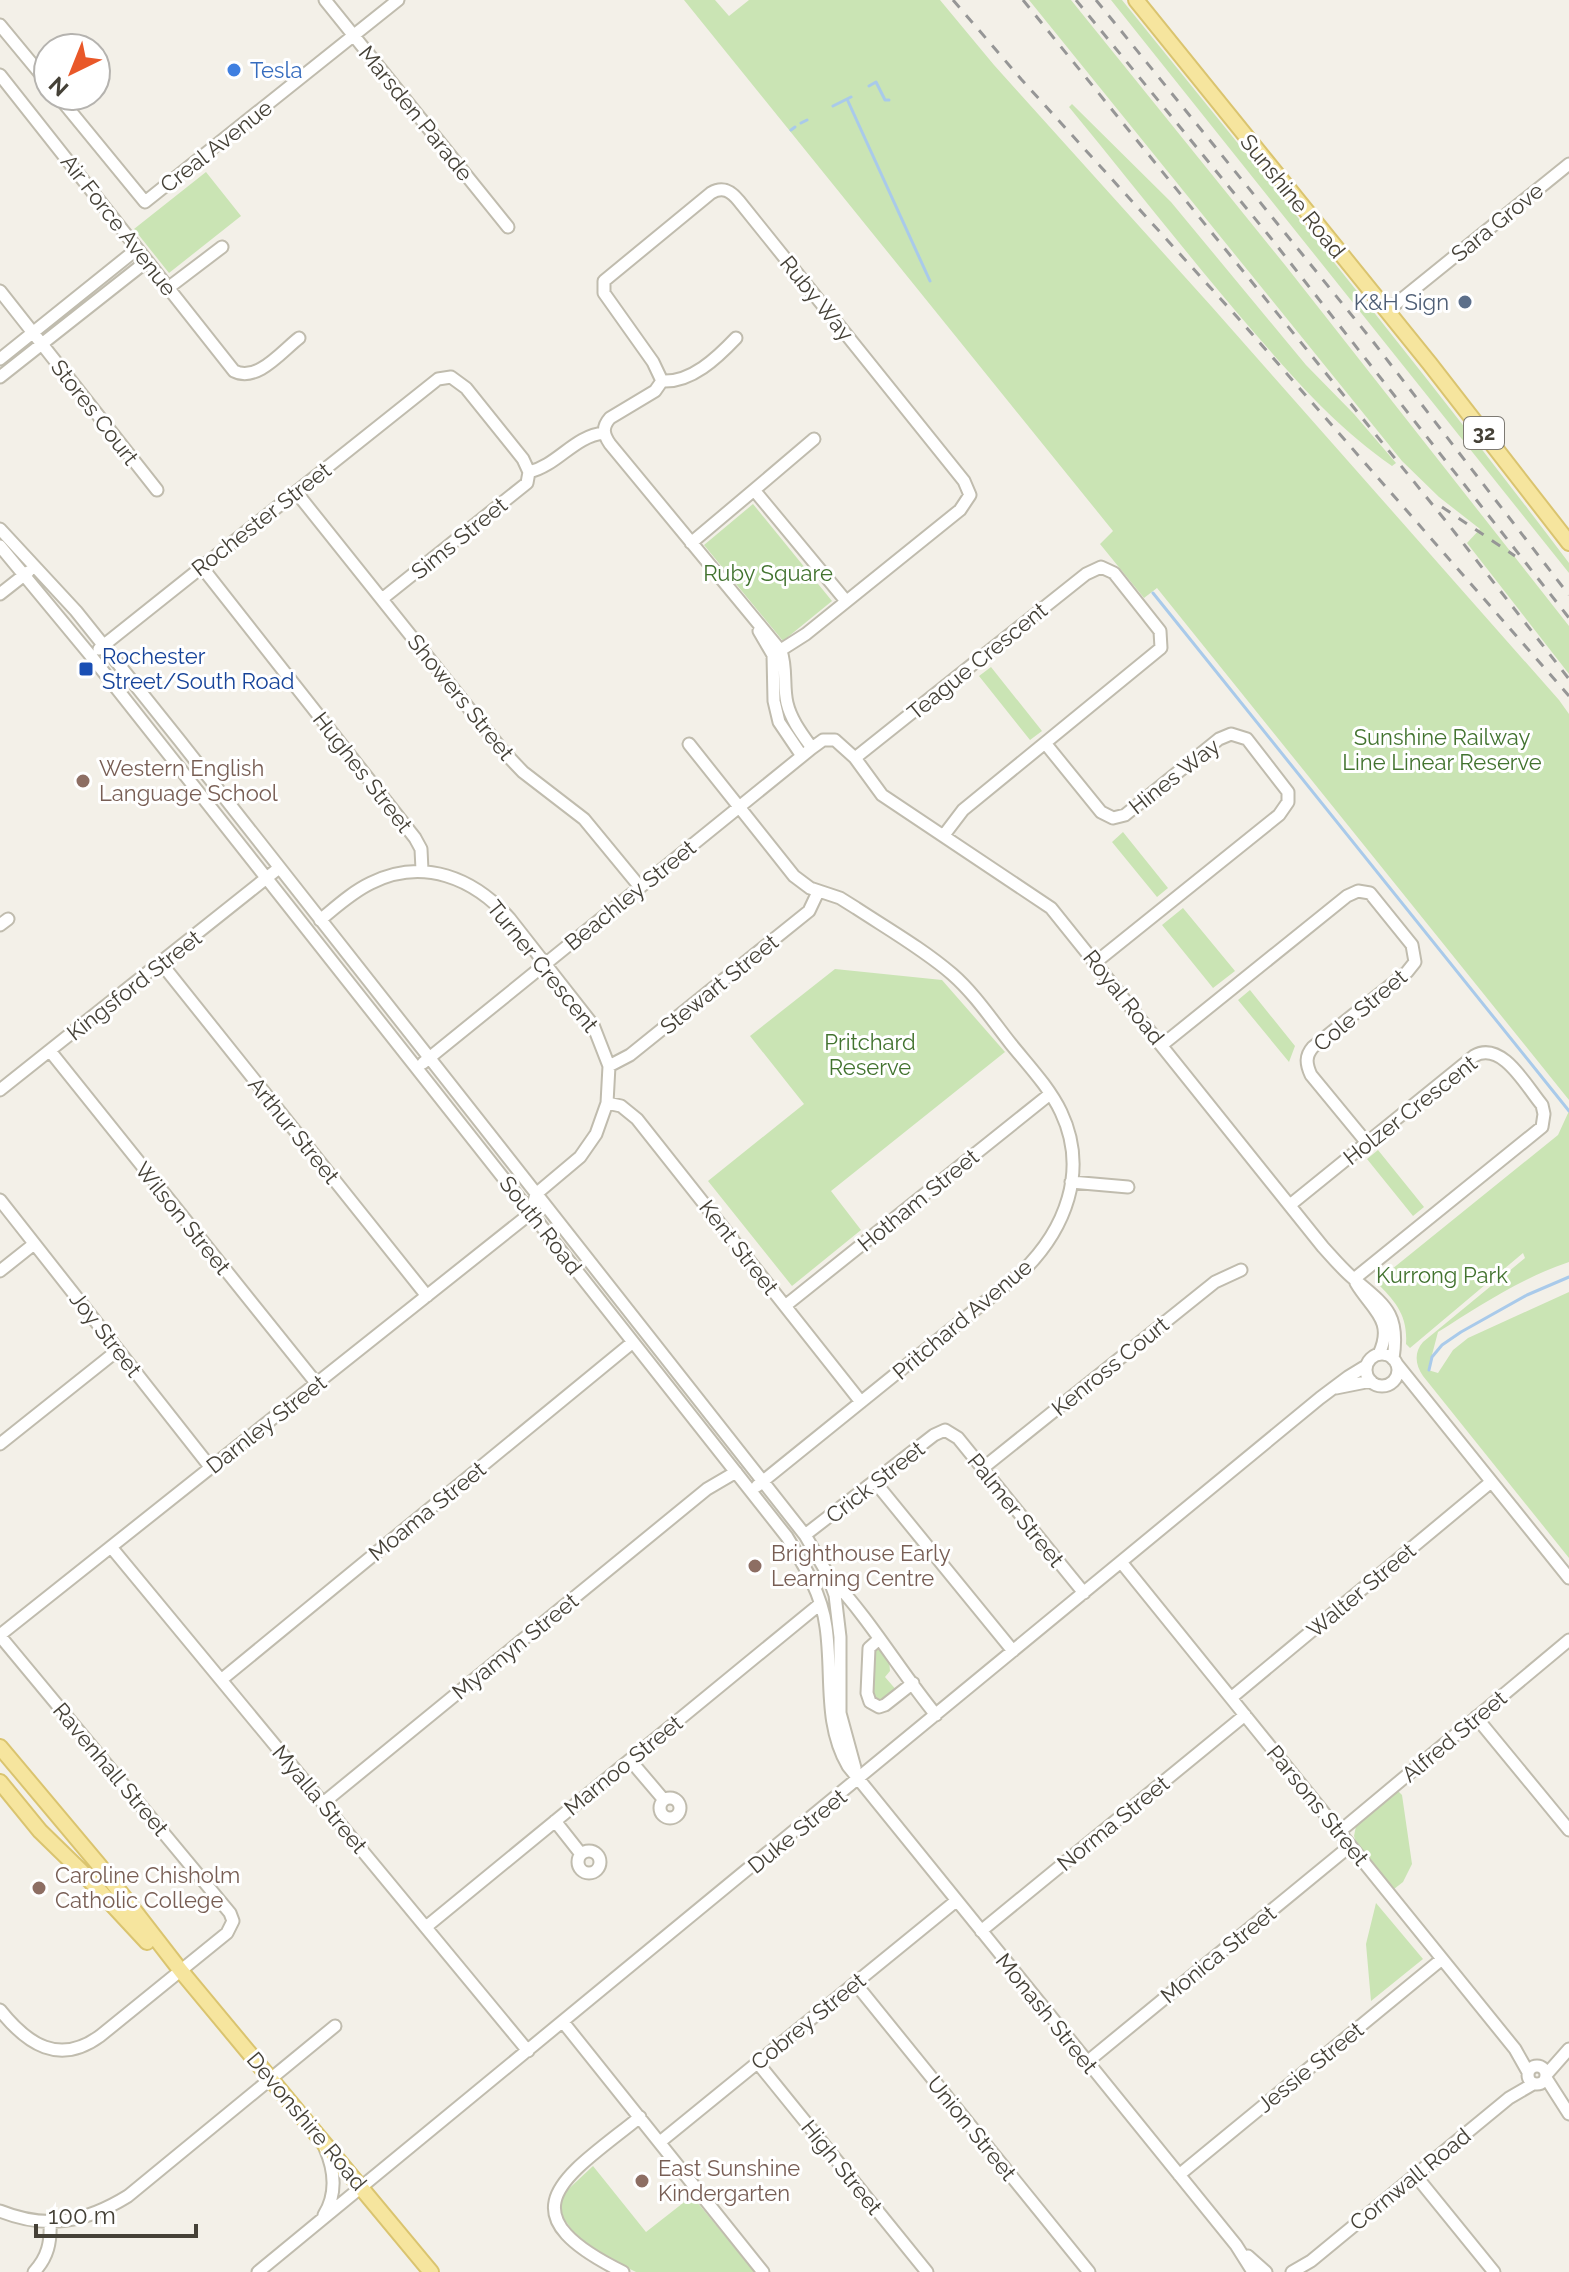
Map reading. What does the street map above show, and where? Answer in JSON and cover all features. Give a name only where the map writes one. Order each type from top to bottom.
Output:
[{"type":"main road","name":"Sunshine Road","points":[[1136,0],[1569,543]]},
{"type":"main road","points":[[0,1747],[99,1865],[181,1971]]},
{"type":"main road","points":[[0,1782],[40,1831],[146,1941],[181,1971]]},
{"type":"main road","name":"Devonshire Road","points":[[181,1971],[431,2272]]},
{"type":"street","name":"Marsden Parade","points":[[325,0],[508,227]]},
{"type":"street","name":"Creal Avenue","points":[[71,112],[145,202],[398,0]]},
{"type":"street","points":[[0,25],[32,64]]},
{"type":"street","name":"Air Force Avenue","points":[[0,75],[228,365],[239,374],[249,374],[259,370],[299,338]]},
{"type":"street","name":"Sara Grove","points":[[1387,311],[1569,164]]},
{"type":"street","name":"Ruby Way","points":[[662,381],[653,362],[604,293],[604,281],[711,193],[719,189],[729,191],[968,488],[970,495],[960,510],[777,653]]},
{"type":"street","points":[[168,288],[222,247]]},
{"type":"street","points":[[0,359],[137,249]]},
{"type":"street","points":[[0,377],[147,261]]},
{"type":"street","name":"Stores Court","points":[[0,291],[157,490]]},
{"type":"street","points":[[736,338],[689,376],[662,381],[655,391],[610,418],[605,424],[604,433],[785,663],[779,722],[802,756]]},
{"type":"street","name":"Rochester Street","points":[[91,656],[432,383],[444,377],[457,380],[523,459],[529,472]]},
{"type":"street","points":[[529,472],[545,467],[586,436],[604,433]]},
{"type":"street","points":[[691,543],[814,439]]},
{"type":"street","name":"Sims Street","points":[[382,599],[527,483],[529,472]]},
{"type":"street","points":[[754,490],[846,601]]},
{"type":"street","name":"Showers Street","points":[[296,492],[503,751],[530,778],[584,819],[640,887]]},
{"type":"street","name":"South Road","points":[[0,529],[104,645],[805,1535],[827,1573],[866,1618],[878,1640],[936,1715]]},
{"type":"street","name":"South Road","points":[[0,546],[91,656],[787,1537],[820,1604],[827,1633],[830,1712],[835,1736],[841,1753],[859,1780]]},
{"type":"street","name":"Hughes Street","points":[[201,566],[415,838],[421,849],[422,870]]},
{"type":"street","points":[[0,594],[36,567]]},
{"type":"street","name":"Teague Crescent","points":[[855,758],[1086,574],[1101,567],[1114,573],[1160,631],[1161,648],[1045,743]]},
{"type":"street","points":[[780,700],[812,748]]},
{"type":"street","name":"Hines Way","points":[[1045,743],[1101,812],[1109,817],[1125,815],[1219,739],[1231,734],[1247,739],[1288,792],[1288,802],[1279,815],[1096,962]]},
{"type":"street","name":"Beachley Street","points":[[418,1070],[428,1057],[812,748],[823,740],[835,740]]},
{"type":"street","name":"Royal Road","points":[[835,740],[855,758],[882,795],[1051,908],[1323,1247],[1384,1305],[1392,1318],[1396,1336],[1394,1361]]},
{"type":"street","points":[[944,835],[963,810],[1045,743]]},
{"type":"street","name":"Pritchard Avenue","points":[[689,744],[794,876],[818,892],[840,898],[954,976],[1050,1094],[1068,1132],[1071,1182],[1064,1214],[1039,1255],[751,1491]]},
{"type":"street","name":"Kingsford Street","points":[[0,1090],[279,868]]},
{"type":"street","name":"Turner Crescent","points":[[320,920],[370,883],[422,870],[461,880],[489,897],[545,963],[593,1025],[609,1066],[607,1103],[596,1134],[580,1157],[536,1194]]},
{"type":"street","name":"Cole Street","points":[[1162,1045],[1347,896],[1358,891],[1370,893],[1412,945],[1415,962],[1407,972],[1313,1047],[1308,1053],[1307,1063],[1311,1075],[1367,1143]]},
{"type":"street","name":"Stewart Street","points":[[609,1066],[630,1055],[809,911],[818,892]]},
{"type":"street","name":"Arthur Street","points":[[161,963],[427,1296]]},
{"type":"street","name":"Wilson Street","points":[[50,1051],[317,1384]]},
{"type":"street","name":"Holzer Crescent","points":[[1290,1205],[1474,1056],[1484,1052],[1501,1056],[1544,1110],[1543,1124],[1536,1133],[1354,1279]]},
{"type":"street","name":"Hotham Street","points":[[785,1306],[1050,1094]]},
{"type":"street","name":"Kent Street","points":[[607,1103],[621,1106],[637,1119],[861,1402]]},
{"type":"street","points":[[1071,1182],[1128,1187]]},
{"type":"street","points":[[531,1213],[536,1194]]},
{"type":"street","name":"Joy Street","points":[[0,1200],[211,1468]]},
{"type":"street","name":"Darnley Street","points":[[0,1636],[531,1213]]},
{"type":"street","points":[[0,1271],[34,1244]]},
{"type":"street","name":"Kenross Court","points":[[983,1468],[1215,1282],[1241,1270]]},
{"type":"street","name":"Royal Road","points":[[1354,1279],[1384,1323],[1386,1334],[1379,1354]]},
{"type":"street","name":"Moama Street","points":[[221,1680],[633,1342]]},
{"type":"street","points":[[0,1444],[118,1350]]},
{"type":"street","points":[[1420,1395],[1394,1361],[1379,1354],[1371,1358],[1366,1366],[1371,1381],[1380,1386],[1391,1383],[1413,1388],[1569,1578]]},
{"type":"street","points":[[1391,1383],[1397,1374],[1394,1361]]},
{"type":"street","name":"Duke Street","points":[[258,2272],[1121,1562],[1348,1377],[1366,1366]]},
{"type":"street","name":"Duke Street","points":[[1335,1388],[1371,1381]]},
{"type":"street","name":"Palmer Street","points":[[945,1430],[958,1438],[1084,1593]]},
{"type":"street","name":"Crick Street","points":[[805,1535],[934,1435],[945,1430]]},
{"type":"street","name":"Myamyn Street","points":[[707,1489],[725,1458]]},
{"type":"street","name":"Myamyn Street","points":[[323,1803],[707,1489],[736,1472]]},
{"type":"street","points":[[875,1482],[1013,1651]]},
{"type":"street","name":"Walter Street","points":[[1231,1698],[1491,1482]]},
{"type":"street","name":"Myalla Street","points":[[111,1547],[528,2051]]},
{"type":"street","name":"Parsons Street","points":[[1121,1562],[1569,2114]]},
{"type":"street","name":"South Road","points":[[827,1573],[839,1617],[840,1713],[859,1780]]},
{"type":"street","name":"Marnoo Street","points":[[426,1927],[820,1604]]},
{"type":"street","name":"Ravenhall Street","points":[[0,1636],[232,1916],[231,1928],[181,1971],[100,2036],[75,2049],[55,2050],[30,2041],[0,2010]]},
{"type":"street","points":[[878,1640],[869,1648],[867,1693],[870,1702],[879,1707],[885,1705],[913,1683]]},
{"type":"street","name":"Alfred Street","points":[[1339,1832],[1569,1640]]},
{"type":"street","name":"Norma Street","points":[[981,1931],[1245,1715]]},
{"type":"street","points":[[1476,1717],[1569,1830]]},
{"type":"street","points":[[630,1760],[664,1800]]},
{"type":"street","name":"Monash Street","points":[[859,1780],[1236,2245],[1253,2272]]},
{"type":"street","points":[[555,1821],[581,1854]]},
{"type":"street","name":"Monica Street","points":[[1087,2062],[1350,1846]]},
{"type":"street","name":"Cobrey Street","points":[[660,2142],[956,1901]]},
{"type":"street","name":"Jessie Street","points":[[1179,2175],[1442,1959]]},
{"type":"street","name":"Union Street","points":[[855,1983],[1089,2272]]},
{"type":"street","points":[[563,2022],[763,2272]]},
{"type":"street","points":[[0,2211],[50,2222],[77,2220],[104,2212],[128,2196],[335,2026]]},
{"type":"street","name":"Cornwall Road","points":[[1292,2272],[1311,2261],[1566,2052]]},
{"type":"street","name":"High Street","points":[[757,2062],[927,2272]]},
{"type":"street","points":[[623,2272],[600,2262],[575,2243],[559,2225],[554,2215],[554,2204],[556,2192],[572,2172],[640,2117]]},
{"type":"street","points":[[320,2138],[330,2159],[334,2191],[321,2219]]},
{"type":"street","points":[[1416,2176],[1494,2272]]},
{"type":"street","points":[[34,2272],[51,2243],[50,2222]]},
{"type":"street","name":"Monash Street","points":[[1236,2245],[1266,2272]]},
{"type":"street","name":"Cornwall Road","points":[[1302,2272],[1311,2261]]},
{"type":"green space","name":"Sunshine Railway Line Linear Reserve","points":[[684,0],[715,0],[729,16],[749,0],[940,0],[994,65],[1559,700],[1569,714],[1569,1100],[1157,588],[1144,598],[1100,544],[1113,531]]},
{"type":"green space","points":[[1029,0],[1071,0],[1285,265],[1569,626],[1569,674],[1467,543],[1480,529],[1439,497],[1402,461]]},
{"type":"green space","points":[[1111,0],[1122,0],[1348,280],[1569,563],[1569,573]]},
{"type":"green space","points":[[1072,104],[1171,202],[1306,365],[1396,463],[1392,466],[1353,436],[1284,367],[1069,107]]},
{"type":"green space","points":[[206,172],[241,216],[169,273],[134,229]]},
{"type":"green space","name":"Ruby Square","points":[[753,504],[832,601],[783,641],[704,545]]},
{"type":"green space","points":[[991,667],[1042,731],[1030,740],[979,676]]},
{"type":"green space","points":[[1123,832],[1168,888],[1157,897],[1112,842]]},
{"type":"green space","points":[[1183,908],[1235,971],[1213,988],[1162,925]]},
{"type":"green space","name":"Pritchard Reserve","points":[[835,969],[942,980],[1005,1052],[831,1191],[861,1230],[792,1286],[708,1181],[804,1104],[750,1036]]},
{"type":"green space","points":[[1250,990],[1295,1046],[1289,1062],[1238,1000]]},
{"type":"green space","name":"Kurrong Park","points":[[1569,1111],[1569,1262],[1518,1284],[1438,1332],[1428,1370],[1438,1373],[1453,1350],[1468,1338],[1569,1292],[1569,1558],[1423,1376],[1417,1363],[1418,1350],[1423,1342],[1525,1258],[1523,1253],[1410,1348],[1406,1344],[1405,1325],[1399,1309],[1376,1282],[1558,1135]]},
{"type":"green space","points":[[1378,1150],[1424,1207],[1413,1216],[1367,1159]]},
{"type":"green space","points":[[878,1647],[889,1660],[890,1671],[885,1677],[898,1692],[885,1702],[876,1701],[871,1694],[873,1651]]},
{"type":"green space","points":[[1398,1791],[1402,1795],[1412,1864],[1403,1882],[1394,1889],[1354,1836],[1356,1826]]},
{"type":"green space","points":[[1376,1903],[1423,1959],[1371,2001],[1366,1944]]},
{"type":"green space","points":[[593,2166],[646,2232],[692,2196],[755,2272],[636,2272],[597,2253],[576,2236],[560,2213],[561,2196]]},
{"type":"waterway","points":[[869,86],[876,82],[885,100],[889,100]]},
{"type":"waterway","points":[[833,106],[851,97]]},
{"type":"waterway","points":[[847,99],[930,281]]},
{"type":"waterway","points":[[801,123],[807,120]]},
{"type":"waterway","points":[[791,130],[795,127]]},
{"type":"waterway","points":[[1153,593],[1569,1111]]},
{"type":"waterway","points":[[1429,1370],[1432,1357],[1442,1345],[1461,1332],[1527,1295],[1569,1277]]},
{"type":"railway","points":[[953,0],[1238,318],[1569,696]]},
{"type":"railway","points":[[1023,0],[1445,520],[1569,679]]},
{"type":"railway","points":[[1076,0],[1270,237],[1569,618]]},
{"type":"railway","points":[[1096,0],[1371,339],[1569,595]]},
{"type":"railway","points":[[1442,507],[1515,556]]},
{"type":"place","name":"Tesla","points":[[234,70]]},
{"type":"place","name":"K&H Sign","points":[[1465,302]]},
{"type":"place","name":"Rochester Street/South Road","points":[[86,669]]},
{"type":"place","name":"Western English Language School","points":[[83,781]]},
{"type":"place","name":"Brighthouse Early Learning Centre","points":[[755,1566]]},
{"type":"place","name":"Caroline Chisholm Catholic College","points":[[39,1888]]},
{"type":"place","name":"East Sunshine Kindergarten","points":[[642,2181]]}]
